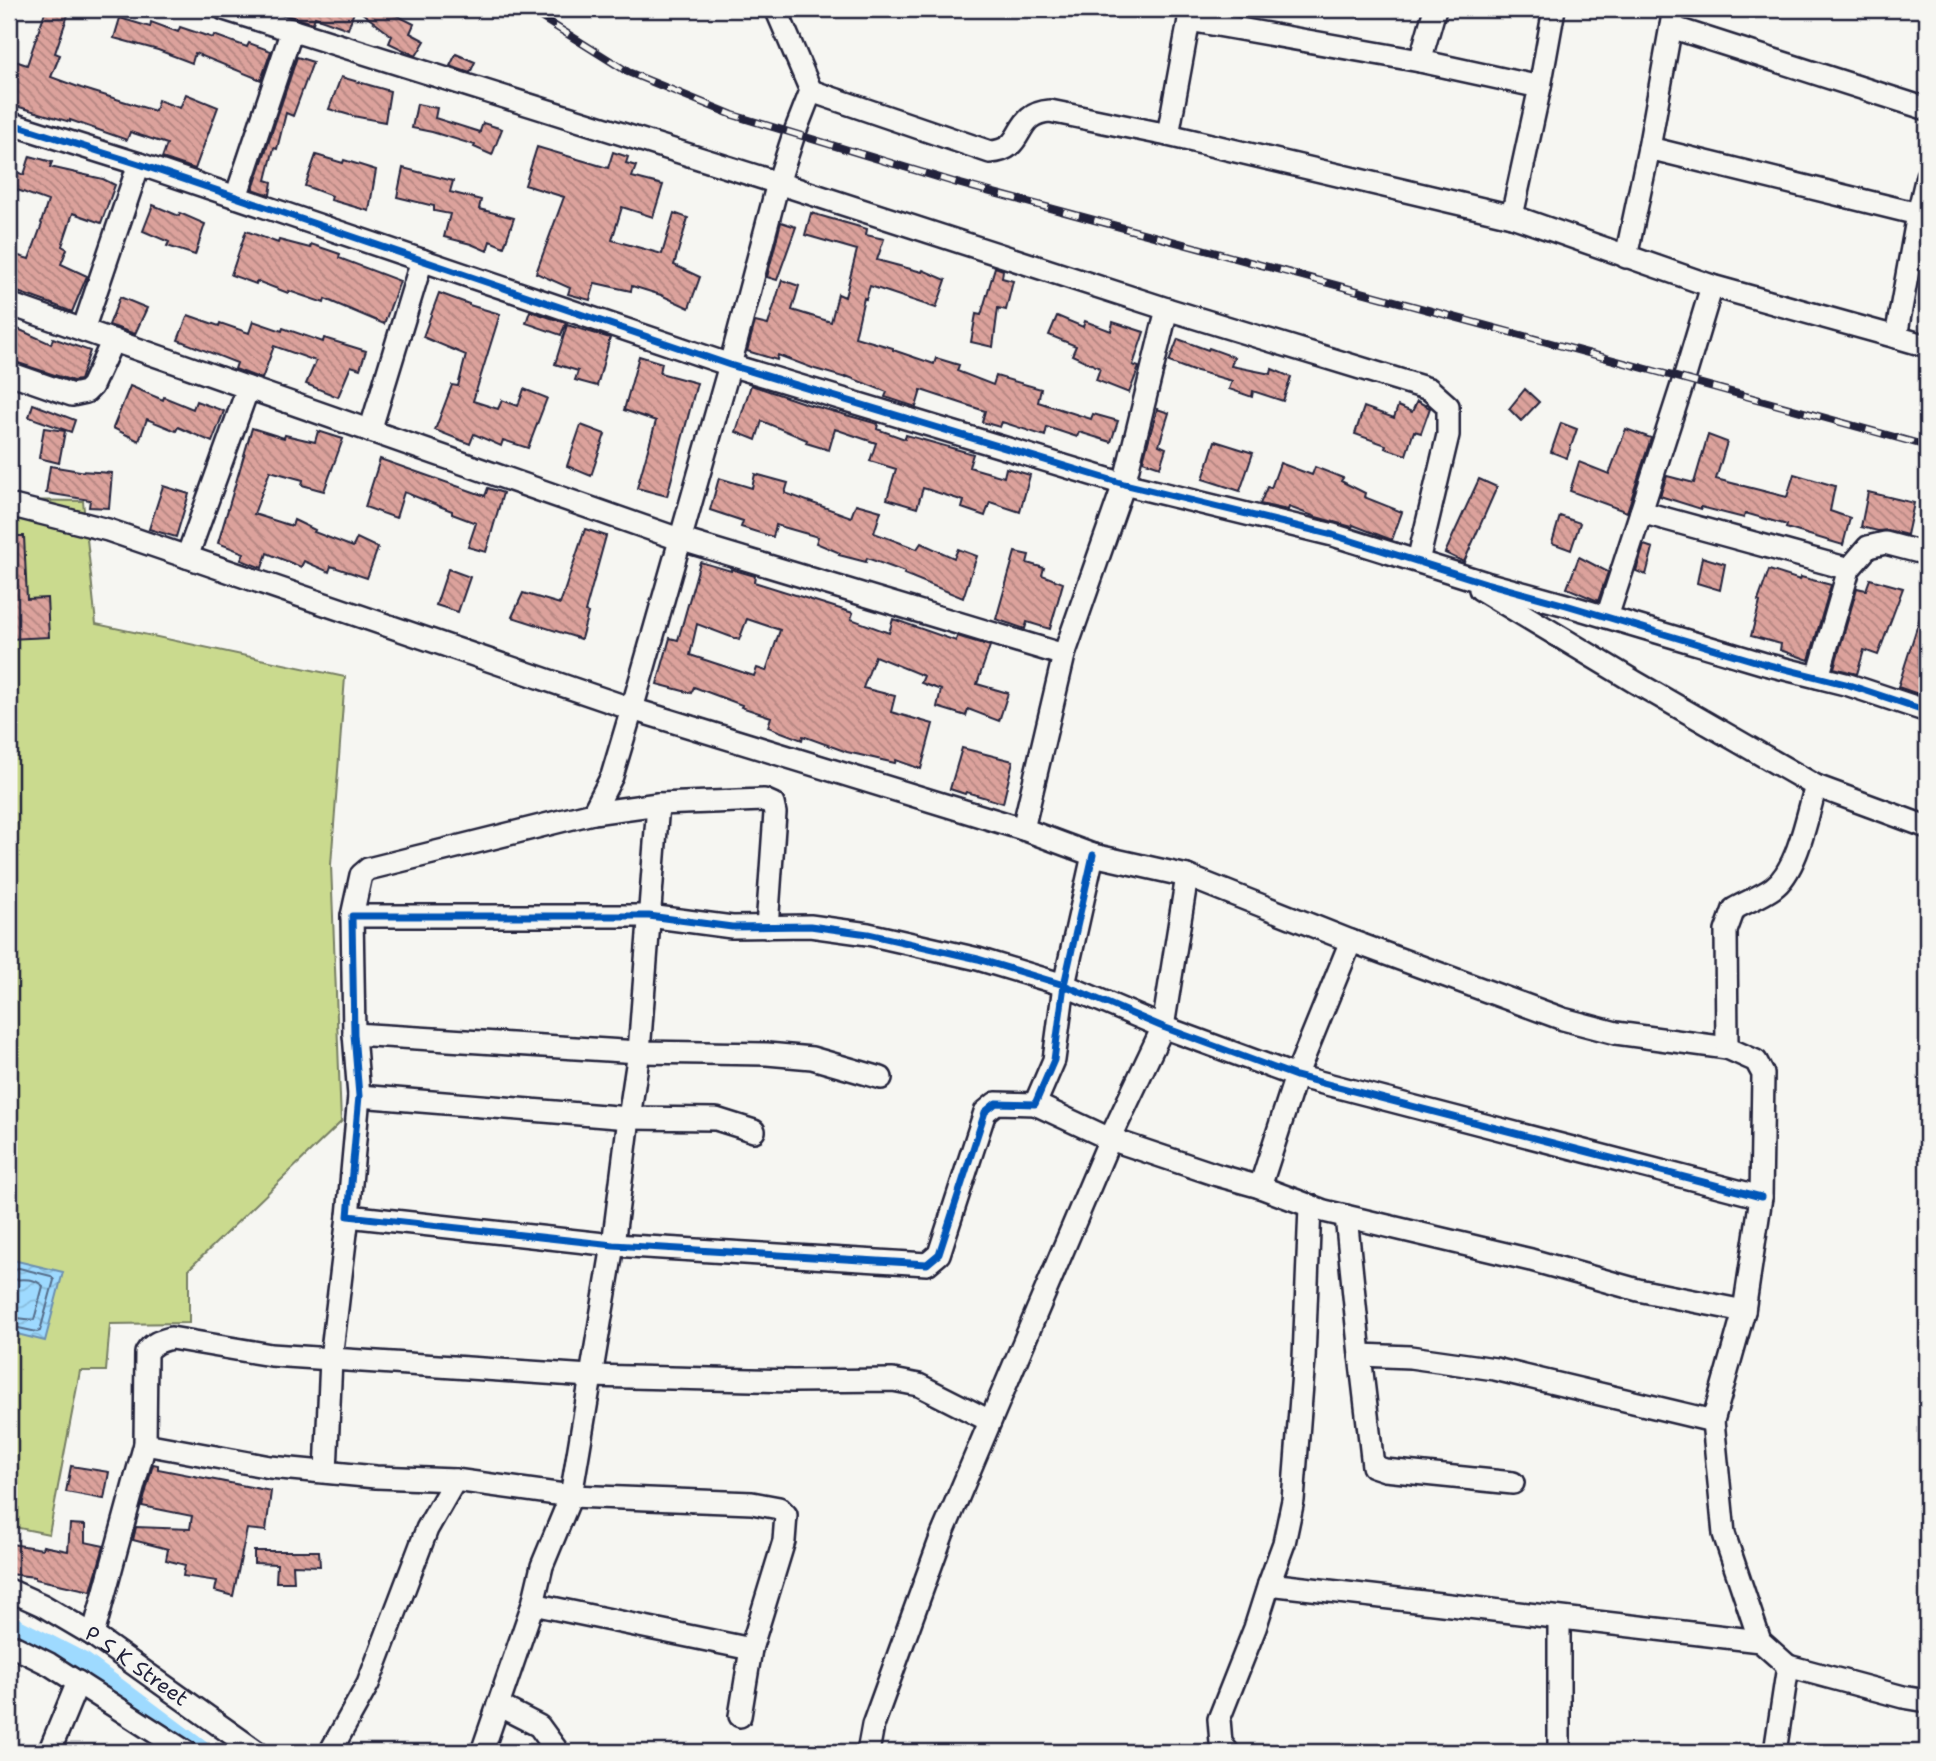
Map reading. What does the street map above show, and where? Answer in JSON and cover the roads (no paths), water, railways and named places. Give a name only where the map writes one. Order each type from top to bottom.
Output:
[{"type":"street","points":[[224,9],[778,183],[1167,309],[1429,389],[1448,406],[1448,435],[1418,561]]},
{"type":"street","points":[[593,814],[612,775],[632,709],[730,365],[778,183],[811,91],[776,9]]},
{"type":"street","points":[[1420,61],[1435,9]]},
{"type":"street","points":[[1512,216],[1555,9]]},
{"type":"street","points":[[1168,135],[1190,14],[1540,87]]},
{"type":"street","points":[[1626,257],[1672,18],[1927,109]]},
{"type":"street","points":[[236,197],[292,30]]},
{"type":"street","points":[[811,91],[990,152],[1001,152],[1010,147],[1028,119],[1037,112],[1050,111],[1168,135],[1512,216],[1712,286],[1927,346]]},
{"type":"street","points":[[9,122],[730,365],[1124,484],[1333,535],[1765,664],[1849,685],[1927,711]]},
{"type":"street","points":[[1649,148],[1918,214]]},
{"type":"street","points":[[83,330],[139,164]]},
{"type":"street","points":[[1896,337],[1927,176]]},
{"type":"street","points":[[370,430],[422,260]]},
{"type":"street","points":[[1606,617],[1712,286]]},
{"type":"street","points":[[9,304],[679,539],[1064,655]]},
{"type":"street","points":[[1023,829],[1064,655],[1124,484],[1167,309]]},
{"type":"street","points":[[9,373],[72,395],[86,392],[92,386],[113,341]]},
{"type":"street","points":[[187,557],[248,388]]},
{"type":"street","points":[[9,505],[108,530],[632,709],[1023,829],[1093,855],[1188,876],[1351,941],[1563,1019],[1616,1033],[1727,1048],[1756,1061],[1763,1074],[1761,1197],[1744,1311],[1713,1421],[1724,1534],[1760,1641],[1788,1666],[1927,1701]]},
{"type":"street","points":[[1641,512],[1849,569]]},
{"type":"street","points":[[1818,677],[1849,569],[1868,547],[1885,543],[1927,554]]},
{"type":"street","points":[[1454,573],[1635,682],[1816,786],[1927,827]]},
{"type":"street","points":[[1727,1048],[1727,931],[1734,909],[1774,888],[1788,874],[1816,786]]},
{"type":"street","points":[[326,1472],[331,1359],[359,1096],[354,1034],[352,916],[361,875],[368,869],[593,814],[658,804],[764,800],[773,804],[775,813],[767,927]]},
{"type":"street","points":[[482,1752],[533,1604],[542,1566],[571,1496],[613,1245],[639,1052],[658,804]]},
{"type":"street","points":[[1035,1104],[1054,1060],[1064,985],[1093,855]]},
{"type":"street","points":[[868,1752],[873,1725],[943,1535],[1110,1139],[1163,1027],[1188,876]]},
{"type":"street","points":[[352,916],[649,916],[732,927],[810,926],[868,934],[978,959],[1064,985],[1163,1027],[1296,1076],[1761,1197]]},
{"type":"street","points":[[1260,1187],[1296,1076],[1351,941]]},
{"type":"street","points":[[354,1034],[639,1052],[767,1054],[812,1058],[881,1078]]},
{"type":"street","points":[[359,1096],[629,1118],[716,1119],[754,1131]]},
{"type":"street","points":[[348,1216],[613,1245],[927,1264],[939,1254],[985,1112],[996,1103],[1035,1104],[1110,1139],[1260,1187],[1310,1206],[1531,1260],[1637,1290],[1744,1311]]},
{"type":"street","points":[[1228,1752],[1221,1743],[1219,1719],[1255,1628],[1284,1543],[1293,1500],[1304,1359],[1310,1206]]},
{"type":"street","points":[[1346,1216],[1373,1466],[1385,1470],[1513,1483]]},
{"type":"street","points":[[93,1635],[145,1444],[146,1353],[157,1342],[171,1338],[271,1355],[590,1376],[793,1381],[892,1380],[919,1385],[990,1421]]},
{"type":"street","points":[[1360,1355],[1410,1357],[1495,1369],[1713,1421]]},
{"type":"street","points":[[145,1444],[270,1467],[376,1477],[456,1479],[571,1496],[752,1503],[779,1508],[786,1515],[784,1541],[751,1649],[740,1716]]},
{"type":"street","points":[[330,1752],[368,1684],[427,1529],[456,1479]]},
{"type":"street","points":[[1269,1584],[1760,1641]]},
{"type":"street","name":"P S K Street","points":[[9,1590],[42,1605],[93,1635],[257,1752]]},
{"type":"street","points":[[533,1604],[751,1649]]},
{"type":"street","points":[[1559,1618],[1559,1752]]},
{"type":"street","points":[[9,1644],[49,1664],[186,1752]]},
{"type":"street","points":[[1775,1752],[1788,1666]]},
{"type":"street","points":[[49,1752],[78,1682]]},
{"type":"street","points":[[498,1705],[539,1726],[558,1752]]},
{"type":"water","points":[[13,1260],[63,1272],[45,1341],[9,1332],[9,1277]]},
{"type":"waterway","points":[[9,1624],[85,1663],[204,1752]]},
{"type":"railway","points":[[528,9],[628,72],[733,115],[957,183],[1927,446]]}]
